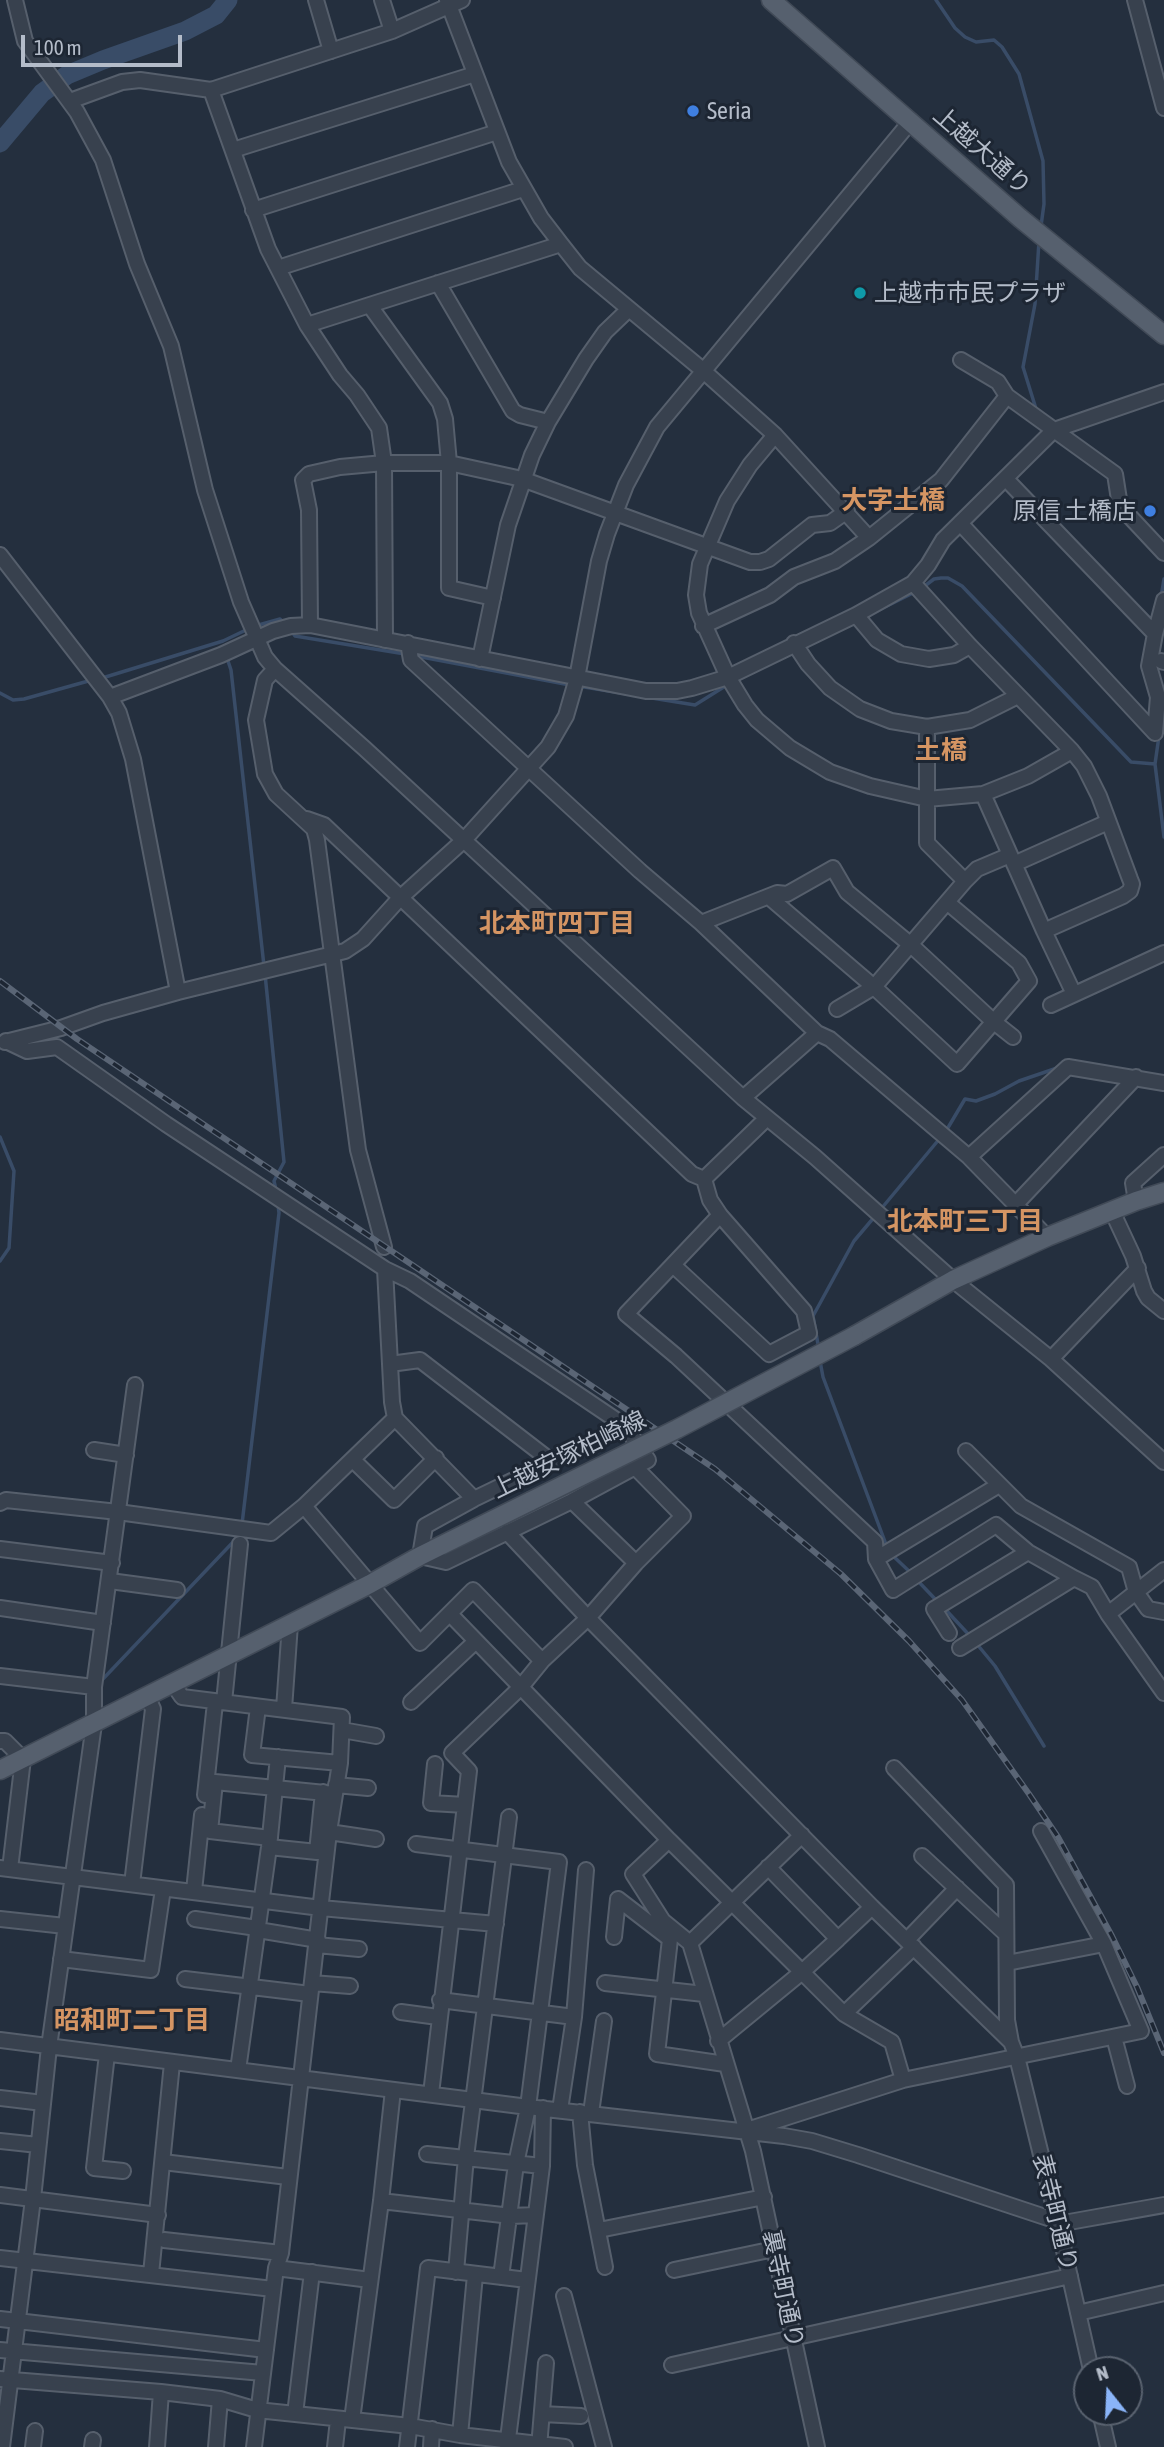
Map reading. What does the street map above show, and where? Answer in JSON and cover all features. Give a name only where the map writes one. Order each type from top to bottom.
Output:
[{"type":"main road","name":"上越大通り","points":[[771,0],[1020,218],[1164,335]]},
{"type":"main road","name":"上越安塚柏崎線","points":[[0,1770],[370,1584],[420,1556],[677,1429],[854,1336],[953,1280],[1047,1237],[1164,1192]]},
{"type":"street","points":[[15,0],[25,41],[66,98],[103,160],[137,264],[171,346],[205,490],[241,602],[265,657],[743,1098],[815,1157],[953,1280],[1051,1359],[1164,1462]]},
{"type":"street","points":[[316,0],[331,51]]},
{"type":"street","points":[[382,0],[392,31]]},
{"type":"street","points":[[1135,0],[1164,108]]},
{"type":"street","points":[[66,98],[122,82],[140,80],[211,90],[392,31],[453,2],[475,74],[497,132],[523,189],[561,244],[580,268],[775,435],[869,538]]},
{"type":"street","points":[[233,150],[475,74]]},
{"type":"street","points":[[211,90],[268,249],[307,325],[379,428],[384,463],[385,640]]},
{"type":"street","points":[[3,1042],[61,1028],[178,992],[333,956],[355,946],[400,898],[464,840],[548,747],[566,716],[577,678],[599,561],[614,513],[640,456],[657,427],[911,121]]},
{"type":"street","points":[[253,211],[497,132]]},
{"type":"street","points":[[278,268],[523,189]]},
{"type":"street","points":[[307,325],[561,244]]},
{"type":"street","points":[[438,284],[513,411],[548,422]]},
{"type":"street","points":[[370,306],[440,403],[445,419],[449,463],[449,588],[492,598]]},
{"type":"street","points":[[480,659],[508,525],[522,480],[548,422],[586,359],[605,332],[629,309]]},
{"type":"street","points":[[961,360],[998,382],[1007,396],[1115,474],[1120,506],[1164,553]]},
{"type":"street","points":[[110,697],[221,655],[256,638],[291,626],[310,625],[660,692],[692,688],[728,677],[856,615],[912,583],[943,540],[1055,430],[1164,392]]},
{"type":"street","points":[[704,626],[770,595],[794,577],[835,561],[869,538],[941,480],[1007,396]]},
{"type":"street","points":[[775,435],[750,465],[727,501],[699,564],[696,595],[704,626],[728,677],[757,720],[808,760],[846,779],[927,799],[983,794],[1028,776],[1072,751]]},
{"type":"street","points":[[310,625],[309,510],[303,480],[305,477],[341,467],[384,463],[449,463],[522,480],[750,562],[769,559],[812,525],[830,523],[847,511]]},
{"type":"street","points":[[1006,480],[1156,634]]},
{"type":"street","points":[[960,523],[1155,733],[1158,697],[1149,666],[1163,609]]},
{"type":"street","points":[[0,555],[110,697],[119,713],[133,759],[178,992]]},
{"type":"street","points":[[912,583],[1084,766],[1132,884],[1130,891],[1123,896],[1044,931]]},
{"type":"street","points":[[856,615],[877,640],[901,654],[929,659],[954,655],[970,646]]},
{"type":"street","points":[[408,643],[411,660],[640,871],[701,923],[817,1033],[830,1039],[970,1157],[1047,1237]]},
{"type":"street","points":[[794,643],[819,677],[852,704],[891,721],[927,727],[970,720],[1018,696]]},
{"type":"street","points":[[275,669],[265,680],[256,720],[265,774],[276,794],[314,829],[317,840],[358,1150],[384,1247]]},
{"type":"street","points":[[927,727],[927,843],[965,881]]},
{"type":"street","points":[[983,794],[1074,994]]},
{"type":"street","points":[[303,818],[324,825],[692,1174],[704,1179]]},
{"type":"street","points":[[837,1009],[874,987],[977,869],[1012,859],[1108,822]]},
{"type":"street","points":[[701,923],[777,893],[787,894],[833,868],[847,892],[911,945],[1013,1037]]},
{"type":"street","points":[[769,897],[874,987],[957,1064],[1029,981],[1019,963],[948,902]]},
{"type":"street","points":[[1051,1005],[1164,953]]},
{"type":"street","points":[[743,1098],[817,1033]]},
{"type":"street","points":[[3,1042],[27,1051],[57,1047],[166,1124],[385,1269],[410,1281],[625,1426],[648,1460],[572,1501],[446,1562],[420,1556],[425,1526],[474,1499],[625,1426]]},
{"type":"street","points":[[970,1157],[1068,1067],[1164,1083]]},
{"type":"street","points":[[1015,1205],[1136,1077]]},
{"type":"street","points":[[704,1179],[767,1118]]},
{"type":"street","points":[[1136,1201],[1133,1183],[1164,1155]]},
{"type":"street","points":[[673,1265],[769,1354],[809,1332],[804,1311],[720,1215],[710,1200],[704,1179]]},
{"type":"street","points":[[1112,1211],[1138,1268],[1144,1291],[1148,1298],[1164,1311]]},
{"type":"street","points":[[720,1215],[626,1314],[676,1356],[875,1542],[876,1559],[893,1590],[996,1525],[1028,1552],[1091,1587],[1164,1693]]},
{"type":"street","points":[[1051,1359],[1138,1268]]},
{"type":"street","points":[[385,1269],[395,1418],[474,1499]]},
{"type":"street","points":[[390,1364],[420,1360],[551,1461]]},
{"type":"street","points":[[2,2447],[7,2350],[17,2321],[49,2047],[94,1724],[94,1687],[135,1385]]},
{"type":"street","points":[[0,1503],[6,1500],[118,1512],[271,1533],[304,1506],[395,1418]]},
{"type":"street","points":[[94,1450],[126,1455]]},
{"type":"street","points":[[966,1451],[1021,1506],[1129,1567],[1136,1592],[1148,1609],[1164,1612]]},
{"type":"street","points":[[353,1460],[394,1500],[436,1458]]},
{"type":"street","points":[[431,2094],[469,1771],[452,1753],[520,1688],[542,1661],[588,1618],[635,1563],[683,1516],[635,1467]]},
{"type":"street","points":[[876,1559],[999,1485]]},
{"type":"street","points":[[572,1501],[635,1563]]},
{"type":"street","points":[[304,1506],[420,1643],[473,1590],[542,1661]]},
{"type":"street","points":[[507,1532],[872,1907],[1011,2042]]},
{"type":"street","points":[[194,1891],[219,1702],[230,1653],[240,1544]]},
{"type":"street","points":[[0,1549],[112,1563]]},
{"type":"street","points":[[949,1633],[934,1609],[1028,1552]]},
{"type":"street","points":[[1108,1614],[1164,1570]]},
{"type":"street","points":[[960,1648],[1074,1578]]},
{"type":"street","points":[[110,1581],[177,1590]]},
{"type":"street","points":[[0,1608],[103,1623]]},
{"type":"street","points":[[450,1614],[669,1840],[844,2014],[892,2042],[903,2080]]},
{"type":"street","points":[[284,1709],[290,1624]]},
{"type":"street","points":[[411,1702],[476,1641]]},
{"type":"street","points":[[0,1676],[94,1687]]},
{"type":"street","points":[[173,1684],[182,1698],[342,1717],[340,1763],[332,1790],[317,1852],[210,1831],[215,1782],[275,1788],[332,1790],[369,1788]]},
{"type":"street","points":[[132,1884],[153,1709],[147,1696]]},
{"type":"street","points":[[258,1707],[252,1755],[340,1763]]},
{"type":"street","points":[[342,1730],[376,1736]]},
{"type":"street","points":[[0,1741],[5,1741],[23,1759],[5,1869],[321,1908],[450,1922],[496,1924]]},
{"type":"street","points":[[238,2070],[270,1842],[278,1757]]},
{"type":"street","points":[[435,1764],[431,1803],[465,1805]]},
{"type":"street","points":[[894,1768],[1006,1885],[1007,2020],[1011,2042]]},
{"type":"street","points":[[254,2447],[273,2289],[281,2253],[332,1790]]},
{"type":"street","points":[[456,2272],[466,2157],[509,1816]]},
{"type":"street","points":[[746,2131],[903,2080],[1140,2031],[1104,1944],[1041,1831]]},
{"type":"street","points":[[329,1832],[376,1839]]},
{"type":"street","points":[[669,1840],[634,1874],[663,1921],[690,1943],[802,1835]]},
{"type":"street","points":[[416,1844],[559,1861],[539,2013],[535,2107],[542,2166],[507,2444]]},
{"type":"street","points":[[922,1856],[1006,1934]]},
{"type":"street","points":[[768,1867],[838,1939]]},
{"type":"street","points":[[560,2110],[574,2017],[586,1870]]},
{"type":"street","points":[[844,2014],[911,1944],[957,1888]]},
{"type":"street","points":[[61,1959],[156,1971],[163,1889]]},
{"type":"street","points":[[614,1937],[618,1899],[670,1939],[657,2054],[725,2064]]},
{"type":"street","points":[[718,2041],[802,1972],[872,1907]]},
{"type":"street","points":[[0,1919],[65,1926]]},
{"type":"street","points":[[195,1919],[359,1949]]},
{"type":"street","name":"裏寺町通り","points":[[690,1943],[753,2151],[817,2447]]},
{"type":"street","points":[[1007,1963],[1104,1944]]},
{"type":"street","points":[[185,1979],[251,1987],[311,1989],[350,1986]]},
{"type":"street","points":[[605,1983],[704,1994]]},
{"type":"street","points":[[440,2000],[574,2017]]},
{"type":"street","points":[[401,2012],[438,2017]]},
{"type":"street","points":[[604,2021],[585,2113],[585,2165],[606,2267]]},
{"type":"street","points":[[1114,2037],[1127,2086]]},
{"type":"street","points":[[0,2040],[812,2141],[1058,2223],[1164,2204]]},
{"type":"street","name":"表寺町通り","points":[[1011,2042],[1058,2223],[1088,2356]]},
{"type":"street","points":[[107,2054],[94,2168],[123,2171]]},
{"type":"street","points":[[151,2274],[172,2063]]},
{"type":"street","points":[[335,2447],[345,2420],[370,2280],[382,2201],[393,2090]]},
{"type":"street","points":[[0,2098],[43,2103]]},
{"type":"street","points":[[501,2277],[516,2164],[535,2107]]},
{"type":"street","points":[[0,2141],[38,2145]]},
{"type":"street","points":[[427,2154],[542,2166]]},
{"type":"street","points":[[163,2162],[288,2177]]},
{"type":"street","points":[[0,2195],[158,2215]]},
{"type":"street","points":[[599,2230],[764,2197]]},
{"type":"street","points":[[382,2201],[511,2216],[535,2215]]},
{"type":"street","points":[[164,2240],[281,2253]]},
{"type":"street","points":[[674,2270],[774,2249]]},
{"type":"street","points":[[0,2258],[273,2289]]},
{"type":"street","points":[[276,2268],[370,2280]]},
{"type":"street","points":[[407,2447],[428,2268],[527,2280]]},
{"type":"street","points":[[295,2414],[312,2272]]},
{"type":"street","points":[[460,2435],[475,2275]]},
{"type":"street","points":[[672,2365],[1070,2276]]},
{"type":"street","points":[[1078,2313],[1164,2293]]},
{"type":"street","points":[[565,2297],[604,2447]]},
{"type":"street","points":[[0,2319],[266,2350]]},
{"type":"street","points":[[7,2350],[263,2373]]},
{"type":"street","points":[[540,2446],[546,2362]]},
{"type":"street","points":[[5,2380],[162,2392],[220,2399],[257,2410],[410,2426],[507,2444],[565,2447]]},
{"type":"street","points":[[157,2447],[162,2392]]},
{"type":"street","points":[[216,2447],[220,2399]]},
{"type":"street","points":[[542,2414],[581,2416]]},
{"type":"street","points":[[1103,2426],[1108,2447]]},
{"type":"street","points":[[430,2447],[432,2429]]},
{"type":"street","points":[[33,2447],[35,2431]]},
{"type":"waterway","points":[[0,143],[42,93],[67,75],[185,31],[216,15],[228,0]]},
{"type":"waterway","points":[[936,0],[955,28],[965,37],[976,42],[994,40],[1002,47],[1019,74],[1043,161],[1044,204],[1041,226]]},
{"type":"waterway","points":[[1037,412],[1023,367],[1035,304],[1039,241]]},
{"type":"waterway","points":[[922,588],[934,579],[941,578],[948,578],[962,586],[1131,762],[1155,764]]},
{"type":"waterway","points":[[1161,597],[1164,579]]},
{"type":"waterway","points":[[869,615],[915,592]]},
{"type":"waterway","points":[[255,626],[280,619],[283,622]]},
{"type":"waterway","points":[[99,679],[223,641],[248,629]]},
{"type":"waterway","points":[[291,631],[295,636],[405,654]]},
{"type":"waterway","points":[[416,656],[570,685]]},
{"type":"waterway","points":[[227,658],[231,670],[264,966]]},
{"type":"waterway","points":[[0,693],[13,700],[24,699],[92,680]]},
{"type":"waterway","points":[[578,686],[695,705],[727,685]]},
{"type":"waterway","points":[[1159,736],[1155,764],[1164,837]]},
{"type":"waterway","points":[[265,974],[284,1162],[274,1181],[276,1190]]},
{"type":"waterway","points":[[946,1131],[965,1099],[976,1101],[1019,1081],[1060,1067]]},
{"type":"waterway","points":[[0,1137],[14,1171],[9,1248],[0,1261]]},
{"type":"waterway","points":[[881,1209],[941,1137]]},
{"type":"waterway","points":[[242,1524],[278,1205]]},
{"type":"waterway","points":[[819,1350],[813,1316],[854,1241],[876,1215]]},
{"type":"waterway","points":[[820,1361],[823,1377],[887,1547]]},
{"type":"waterway","points":[[102,1680],[235,1540]]},
{"type":"waterway","points":[[891,1554],[911,1573]]},
{"type":"waterway","points":[[916,1579],[937,1601]]},
{"type":"waterway","points":[[945,1609],[971,1637]]},
{"type":"waterway","points":[[976,1643],[995,1666],[1044,1746]]},
{"type":"railway","points":[[0,981],[77,1039],[715,1469],[841,1574],[909,1641],[962,1700],[1058,1837],[1112,1936],[1137,1987],[1164,2053]]},
{"type":"place","name":"Seria","points":[[693,111]]},
{"type":"place","name":"上越市市民プラザ","points":[[860,293]]},
{"type":"place","name":"原信 土橋店","points":[[1150,511]]},
{"type":"district","name":"大字土橋","points":[[893,501]]},
{"type":"district","name":"土橋","points":[[941,751]]},
{"type":"district","name":"北本町四丁目","points":[[557,924]]},
{"type":"district","name":"北本町三丁目","points":[[965,1222]]},
{"type":"district","name":"昭和町二丁目","points":[[132,2021]]}]
